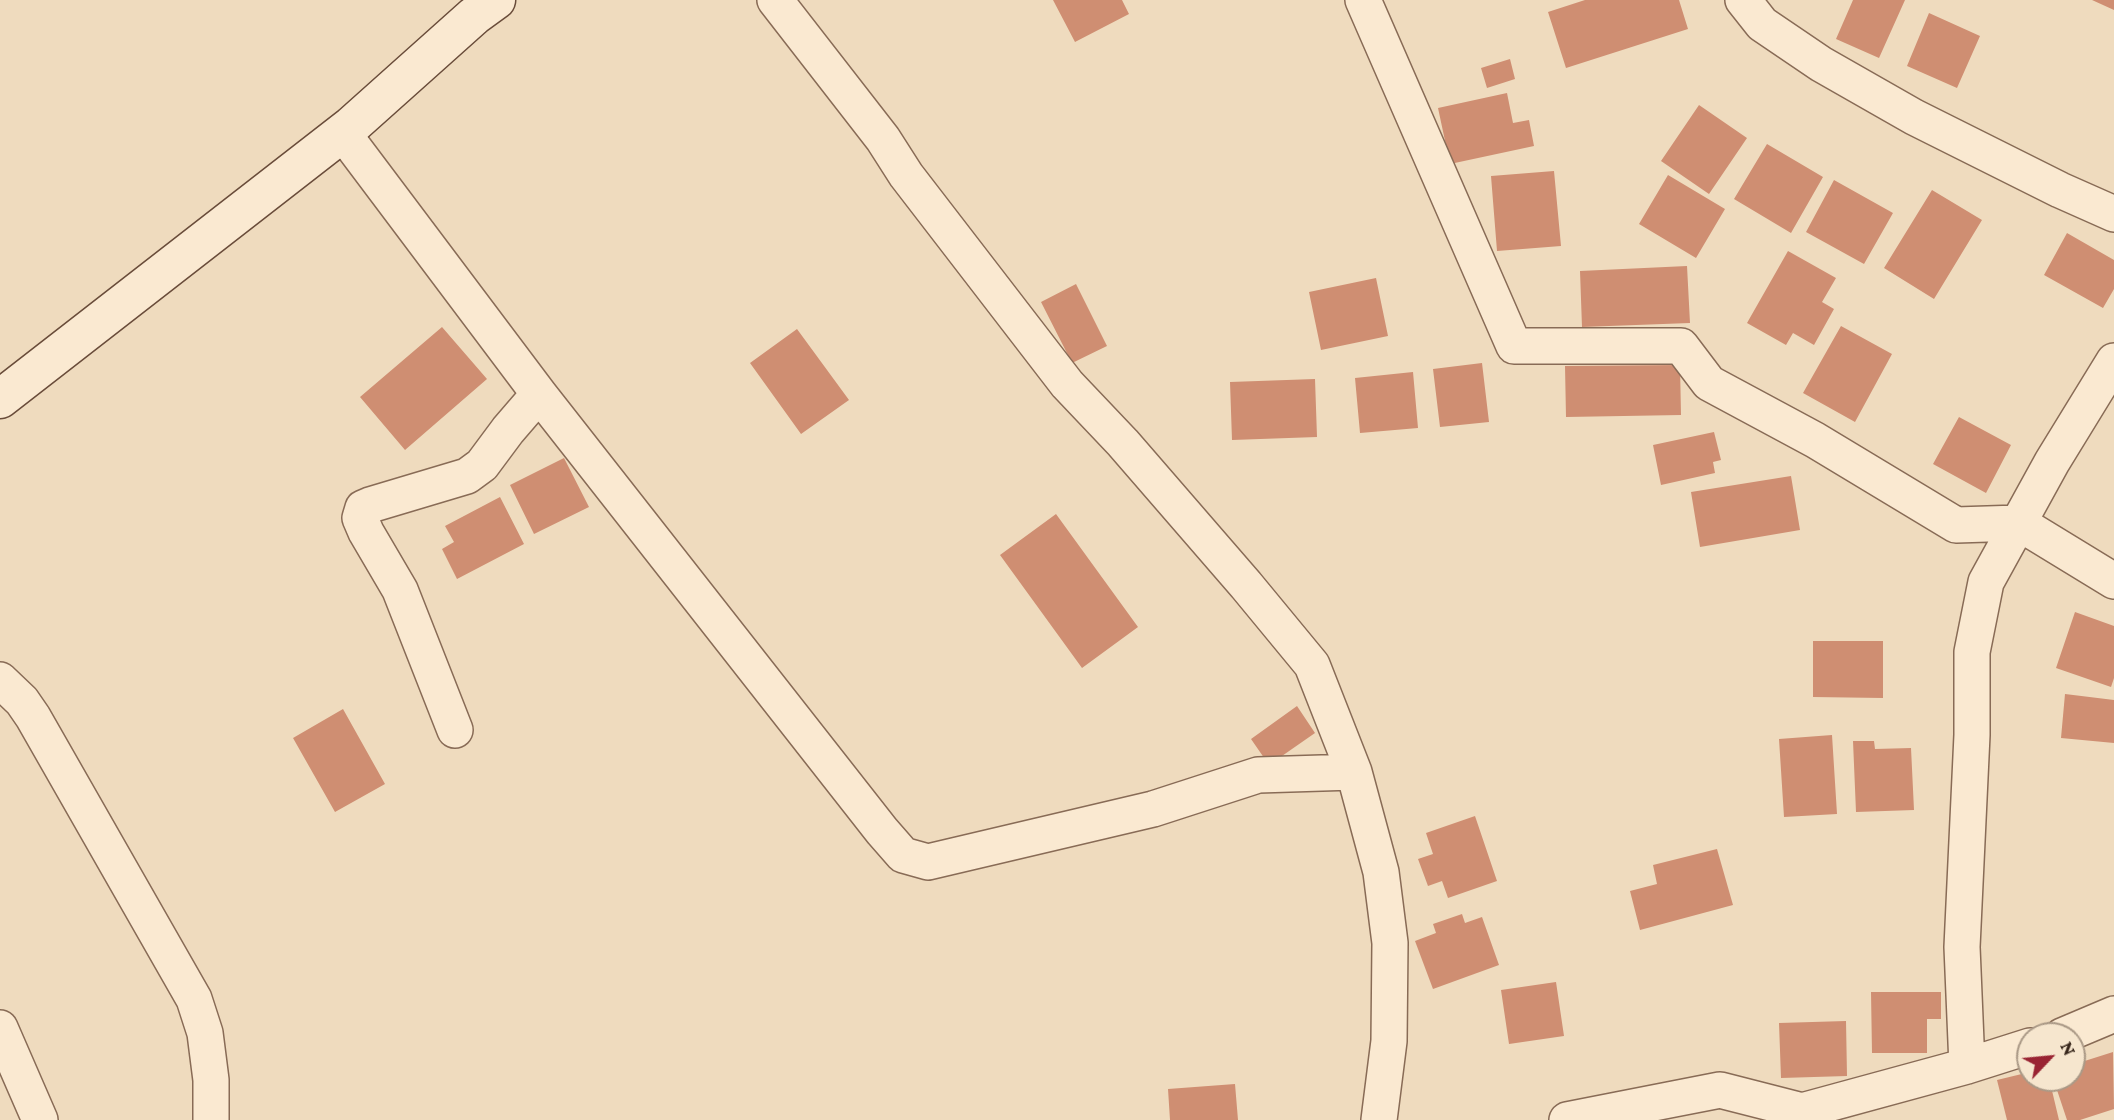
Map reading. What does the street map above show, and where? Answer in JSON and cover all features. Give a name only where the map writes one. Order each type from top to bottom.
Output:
[{"type":"main road","points":[[0,399],[342,132],[479,5]]},
{"type":"street","points":[[775,0],[1067,384],[1124,443],[1312,665],[1353,772],[1381,872],[1390,943],[1389,1041],[1380,1120]]},
{"type":"street","points":[[1363,0],[1514,346],[1681,346],[1709,383],[1815,440],[1956,525],[2019,523],[2114,581]]},
{"type":"street","points":[[1743,0],[1762,24],[1821,64],[1914,117],[2114,214]]},
{"type":"street","points":[[342,132],[540,394],[903,855],[928,863],[1153,809],[1258,775],[1353,772]]},
{"type":"street","points":[[1967,1066],[1962,947],[1972,735],[1972,652],[1986,582],[2052,463],[2114,361]]},
{"type":"street","points":[[455,730],[400,590],[360,517],[363,508],[370,505],[467,475],[482,465],[540,394]]},
{"type":"street","points":[[0,680],[22,701],[33,717],[194,999],[205,1032],[211,1080],[211,1120]]},
{"type":"street","points":[[2086,1026],[2114,1014]]},
{"type":"street","points":[[0,1028],[40,1120]]},
{"type":"street","points":[[1567,1120],[1720,1090],[1803,1115],[2016,1050]]},
{"type":"building","points":[[1053,0],[1122,0],[1129,14],[1075,42]]},
{"type":"building","points":[[1585,0],[1679,0],[1688,29],[1566,68],[1548,12]]},
{"type":"building","points":[[1853,0],[1905,0],[1879,58],[1836,39]]},
{"type":"building","points":[[2092,0],[2114,0],[2114,10]]},
{"type":"building","points":[[1929,13],[1980,36],[1957,88],[1907,66]]},
{"type":"building","points":[[1510,59],[1515,79],[1487,88],[1481,68]]},
{"type":"building","points":[[1507,93],[1513,123],[1529,120],[1534,146],[1450,164],[1438,108]]},
{"type":"building","points":[[1699,105],[1747,138],[1709,194],[1661,161]]},
{"type":"building","points":[[1767,144],[1823,177],[1791,233],[1734,199]]},
{"type":"building","points":[[1554,171],[1561,246],[1497,251],[1491,176]]},
{"type":"building","points":[[1668,175],[1725,209],[1696,258],[1639,224]]},
{"type":"building","points":[[1834,180],[1893,213],[1864,264],[1806,232]]},
{"type":"building","points":[[1932,190],[1982,220],[1934,299],[1884,268]]},
{"type":"building","points":[[2067,233],[2114,260],[2114,289],[2103,308],[2044,275]]},
{"type":"building","points":[[1788,251],[1836,278],[1822,302],[1834,309],[1814,345],[1793,333],[1786,345],[1747,323]]},
{"type":"building","points":[[1687,266],[1690,323],[1582,327],[1580,271]]},
{"type":"building","points":[[1376,278],[1388,336],[1321,350],[1309,292]]},
{"type":"building","points":[[1076,284],[1107,346],[1072,363],[1041,302]]},
{"type":"building","points":[[1841,326],[1892,354],[1855,422],[1803,393]]},
{"type":"building","points":[[442,327],[487,379],[405,450],[360,397]]},
{"type":"building","points":[[797,329],[849,400],[801,434],[750,363]]},
{"type":"building","points":[[1482,363],[1489,422],[1440,427],[1433,369]]},
{"type":"building","points":[[1680,365],[1681,415],[1566,417],[1565,366]]},
{"type":"building","points":[[1413,372],[1418,428],[1360,433],[1355,378]]},
{"type":"building","points":[[1315,379],[1317,437],[1232,440],[1230,382]]},
{"type":"building","points":[[1959,417],[2011,445],[1986,493],[1933,464]]},
{"type":"building","points":[[1714,432],[1721,460],[1713,462],[1715,473],[1661,485],[1653,445]]},
{"type":"building","points":[[564,458],[589,507],[534,534],[510,485]]},
{"type":"building","points":[[1791,476],[1800,530],[1700,547],[1691,492]]},
{"type":"building","points":[[500,497],[524,544],[457,579],[442,549],[454,542],[445,526]]},
{"type":"building","points":[[1056,514],[1138,627],[1082,668],[1000,555]]},
{"type":"building","points":[[2075,612],[2114,626],[2114,678],[2111,687],[2056,668]]},
{"type":"building","points":[[1813,641],[1883,641],[1883,698],[1813,697]]},
{"type":"building","points":[[2065,694],[2114,700],[2114,743],[2061,738]]},
{"type":"building","points":[[1297,706],[1315,733],[1269,765],[1251,739]]},
{"type":"building","points":[[343,709],[385,784],[335,812],[293,738]]},
{"type":"building","points":[[1832,735],[1837,814],[1784,817],[1779,739]]},
{"type":"building","points":[[1853,741],[1874,741],[1875,749],[1911,748],[1914,810],[1856,812]]},
{"type":"building","points":[[1475,816],[1497,881],[1448,898],[1442,881],[1428,886],[1418,859],[1433,854],[1426,833]]},
{"type":"building","points":[[1717,849],[1733,905],[1640,930],[1630,891],[1657,884],[1653,865]]},
{"type":"building","points":[[1462,914],[1465,923],[1482,917],[1499,965],[1433,989],[1415,941],[1436,933],[1433,924]]},
{"type":"building","points":[[1556,982],[1564,1036],[1509,1044],[1501,990]]},
{"type":"building","points":[[1871,992],[1941,992],[1941,1019],[1927,1019],[1927,1053],[1872,1053]]},
{"type":"building","points":[[1846,1021],[1847,1076],[1781,1078],[1779,1023]]},
{"type":"building","points":[[2113,1052],[2114,1109],[2080,1120],[2067,1120],[2058,1092],[2086,1092],[2086,1061]]},
{"type":"building","points":[[2016,1075],[2016,1092],[2052,1092],[2059,1120],[2007,1120],[1997,1080]]},
{"type":"building","points":[[1235,1084],[1238,1120],[1170,1120],[1168,1089]]}]
